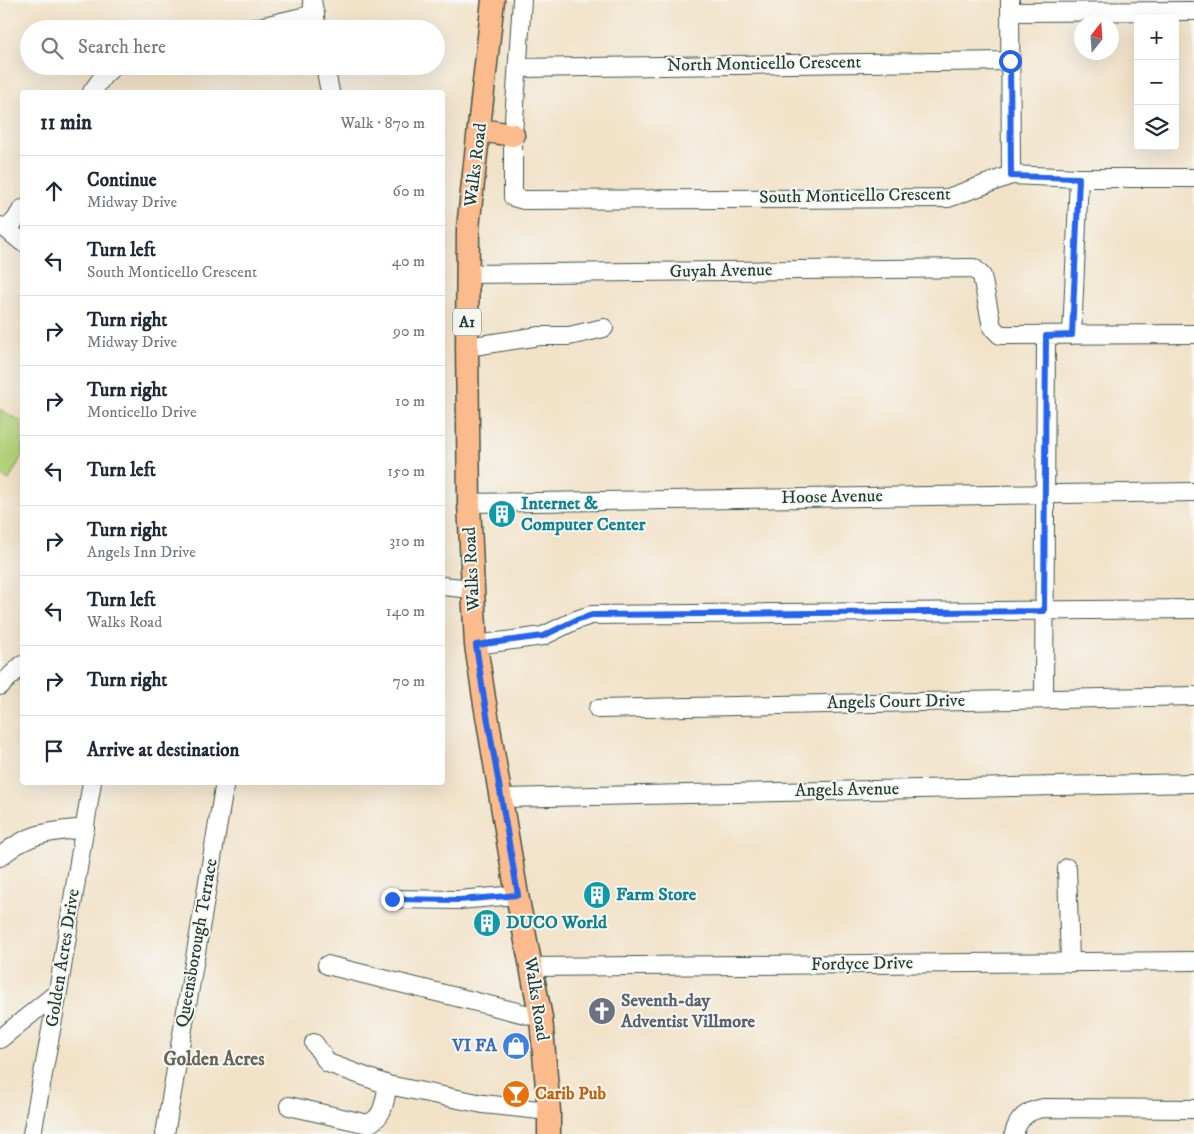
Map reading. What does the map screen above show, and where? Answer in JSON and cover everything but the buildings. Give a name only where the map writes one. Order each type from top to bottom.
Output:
[{"type":"main road","name":"Walks Road","points":[[494,0],[468,228],[467,347],[472,589],[476,645],[501,798],[541,1018],[549,1111],[549,1134]]},
{"type":"main road","points":[[480,130],[513,135]]},
{"type":"street","points":[[513,135],[522,0]]},
{"type":"street","points":[[1011,176],[1010,6],[1194,11]]},
{"type":"street","points":[[289,20],[315,14]]},
{"type":"street","name":"North Monticello Crescent","points":[[518,68],[1010,61]]},
{"type":"street","points":[[93,90],[104,75]]},
{"type":"street","points":[[327,75],[330,90]]},
{"type":"street","name":"South Monticello Crescent","points":[[513,135],[513,197],[524,200],[948,198],[1011,176],[1194,178]]},
{"type":"street","points":[[1072,335],[1079,178]]},
{"type":"street","points":[[2,227],[12,225],[20,212]]},
{"type":"street","points":[[2,227],[20,240]]},
{"type":"street","name":"Guyah Avenue","points":[[469,274],[974,268],[982,276],[992,327],[1000,335],[1046,336]]},
{"type":"street","points":[[467,347],[540,336],[569,336],[604,328]]},
{"type":"street","points":[[1044,699],[1046,336],[1194,334]]},
{"type":"street","name":"Hoose Avenue","points":[[469,502],[1194,492]]},
{"type":"street","points":[[445,586],[472,589]]},
{"type":"street","points":[[476,645],[543,636],[576,620],[592,615],[1194,609]]},
{"type":"street","points":[[0,686],[20,668]]},
{"type":"street","name":"Angels Court Drive","points":[[598,709],[1194,696]]},
{"type":"street","name":"Angels Avenue","points":[[501,798],[1194,783]]},
{"type":"street","name":"Golden Acres Drive","points":[[32,1134],[58,992],[92,785]]},
{"type":"street","name":"Queensborough Terrace","points":[[164,1134],[224,785]]},
{"type":"street","points":[[0,857],[8,850],[35,835],[85,828]]},
{"type":"street","points":[[1067,868],[1070,962]]},
{"type":"street","points":[[392,899],[459,900],[518,895]]},
{"type":"street","name":"Fordyce Drive","points":[[531,968],[1194,961]]},
{"type":"street","points":[[327,965],[541,1018]]},
{"type":"street","points":[[0,1039],[58,992]]},
{"type":"street","points":[[314,1043],[328,1063],[388,1085],[482,1104],[549,1111]]},
{"type":"street","points":[[289,1106],[368,1124],[378,1120],[383,1109],[388,1085]]},
{"type":"street","points":[[1014,1134],[1017,1123],[1024,1115],[1033,1110],[1043,1108],[1194,1109]]},
{"type":"green space","points":[[0,409],[20,421],[20,460],[9,480],[0,475]]},
{"type":"place","name":"Internet & Computer Center","points":[[502,514]]},
{"type":"place","name":"Farm Store","points":[[597,895]]},
{"type":"place","name":"DUCO World","points":[[487,923]]},
{"type":"place","name":"Seventh-day Adventist Villmore","points":[[602,1011]]},
{"type":"place","name":"VI FA","points":[[516,1046]]},
{"type":"place","name":"Carib Pub","points":[[516,1094]]},
{"type":"district","name":"Golden Acres","points":[[214,1059]]},
{"type":"route","points":[[392,899],[459,900],[518,895],[476,645],[543,636],[576,620],[592,615],[1044,611],[1046,336],[1072,335],[1079,178],[1011,176],[1010,61]]}]
